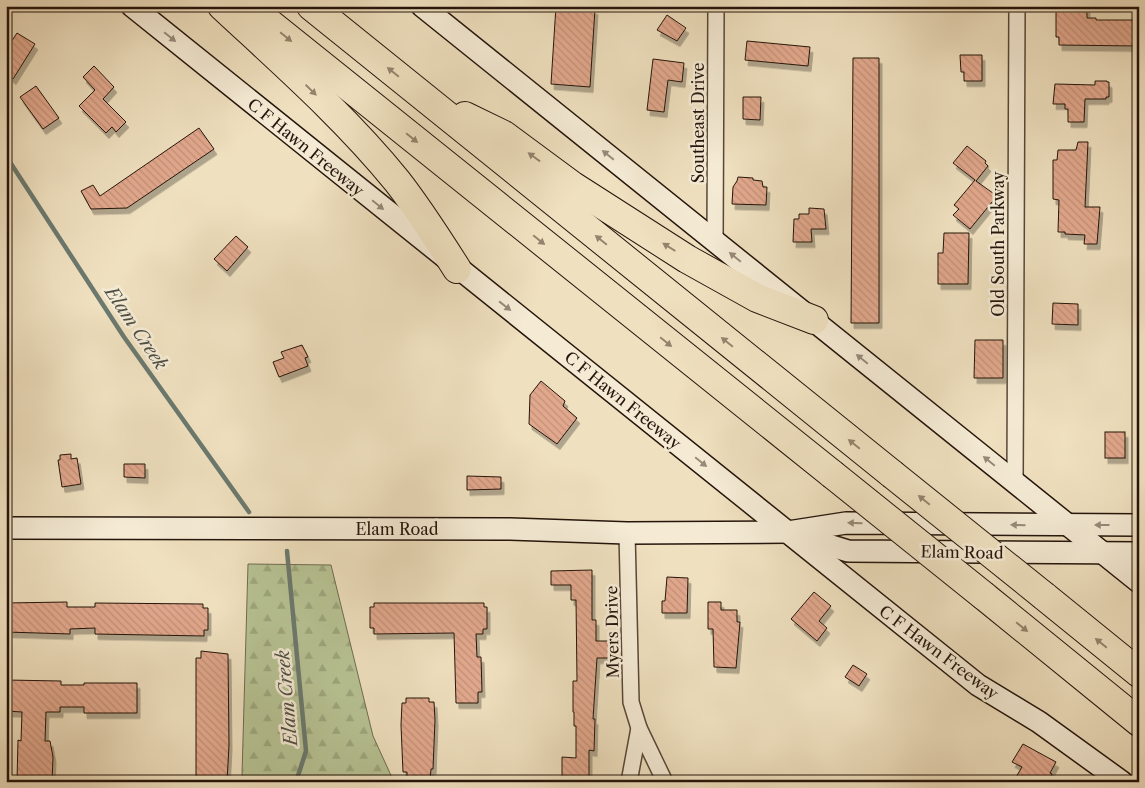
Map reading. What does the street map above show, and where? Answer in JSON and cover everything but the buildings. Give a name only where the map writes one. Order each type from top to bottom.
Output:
[{"type":"highway","points":[[222,6],[364,142],[432,229],[457,269]]},
{"type":"highway","points":[[248,6],[1139,722]]},
{"type":"highway","points":[[311,6],[1139,673]]},
{"type":"highway","points":[[417,92],[504,135],[572,186],[688,259],[757,298],[814,320]]},
{"type":"main road","name":"C F Hawn Freeway","points":[[132,6],[457,269],[978,685],[1039,722],[1116,780]]},
{"type":"main road","points":[[422,6],[1139,582]]},
{"type":"main road","name":"Elam Road","points":[[6,528],[510,529],[627,533],[788,532],[846,523],[1139,525]]},
{"type":"main road","name":"Elam Road","points":[[788,532],[848,551],[1139,553]]},
{"type":"street","name":"Southeast Drive","points":[[715,241],[716,6]]},
{"type":"street","name":"Old South Parkway","points":[[1015,482],[1017,6]]},
{"type":"street","name":"Myers Drive","points":[[627,533],[631,702],[639,728],[665,782]]},
{"type":"street","points":[[629,782],[639,728]]},
{"type":"green space","points":[[248,564],[331,565],[373,736],[394,782],[249,782],[242,775]]},
{"type":"waterway","name":"Elam Creek","points":[[6,156],[124,337],[249,512]]},
{"type":"waterway","name":"Elam Creek","points":[[287,551],[306,751],[296,782]]}]
